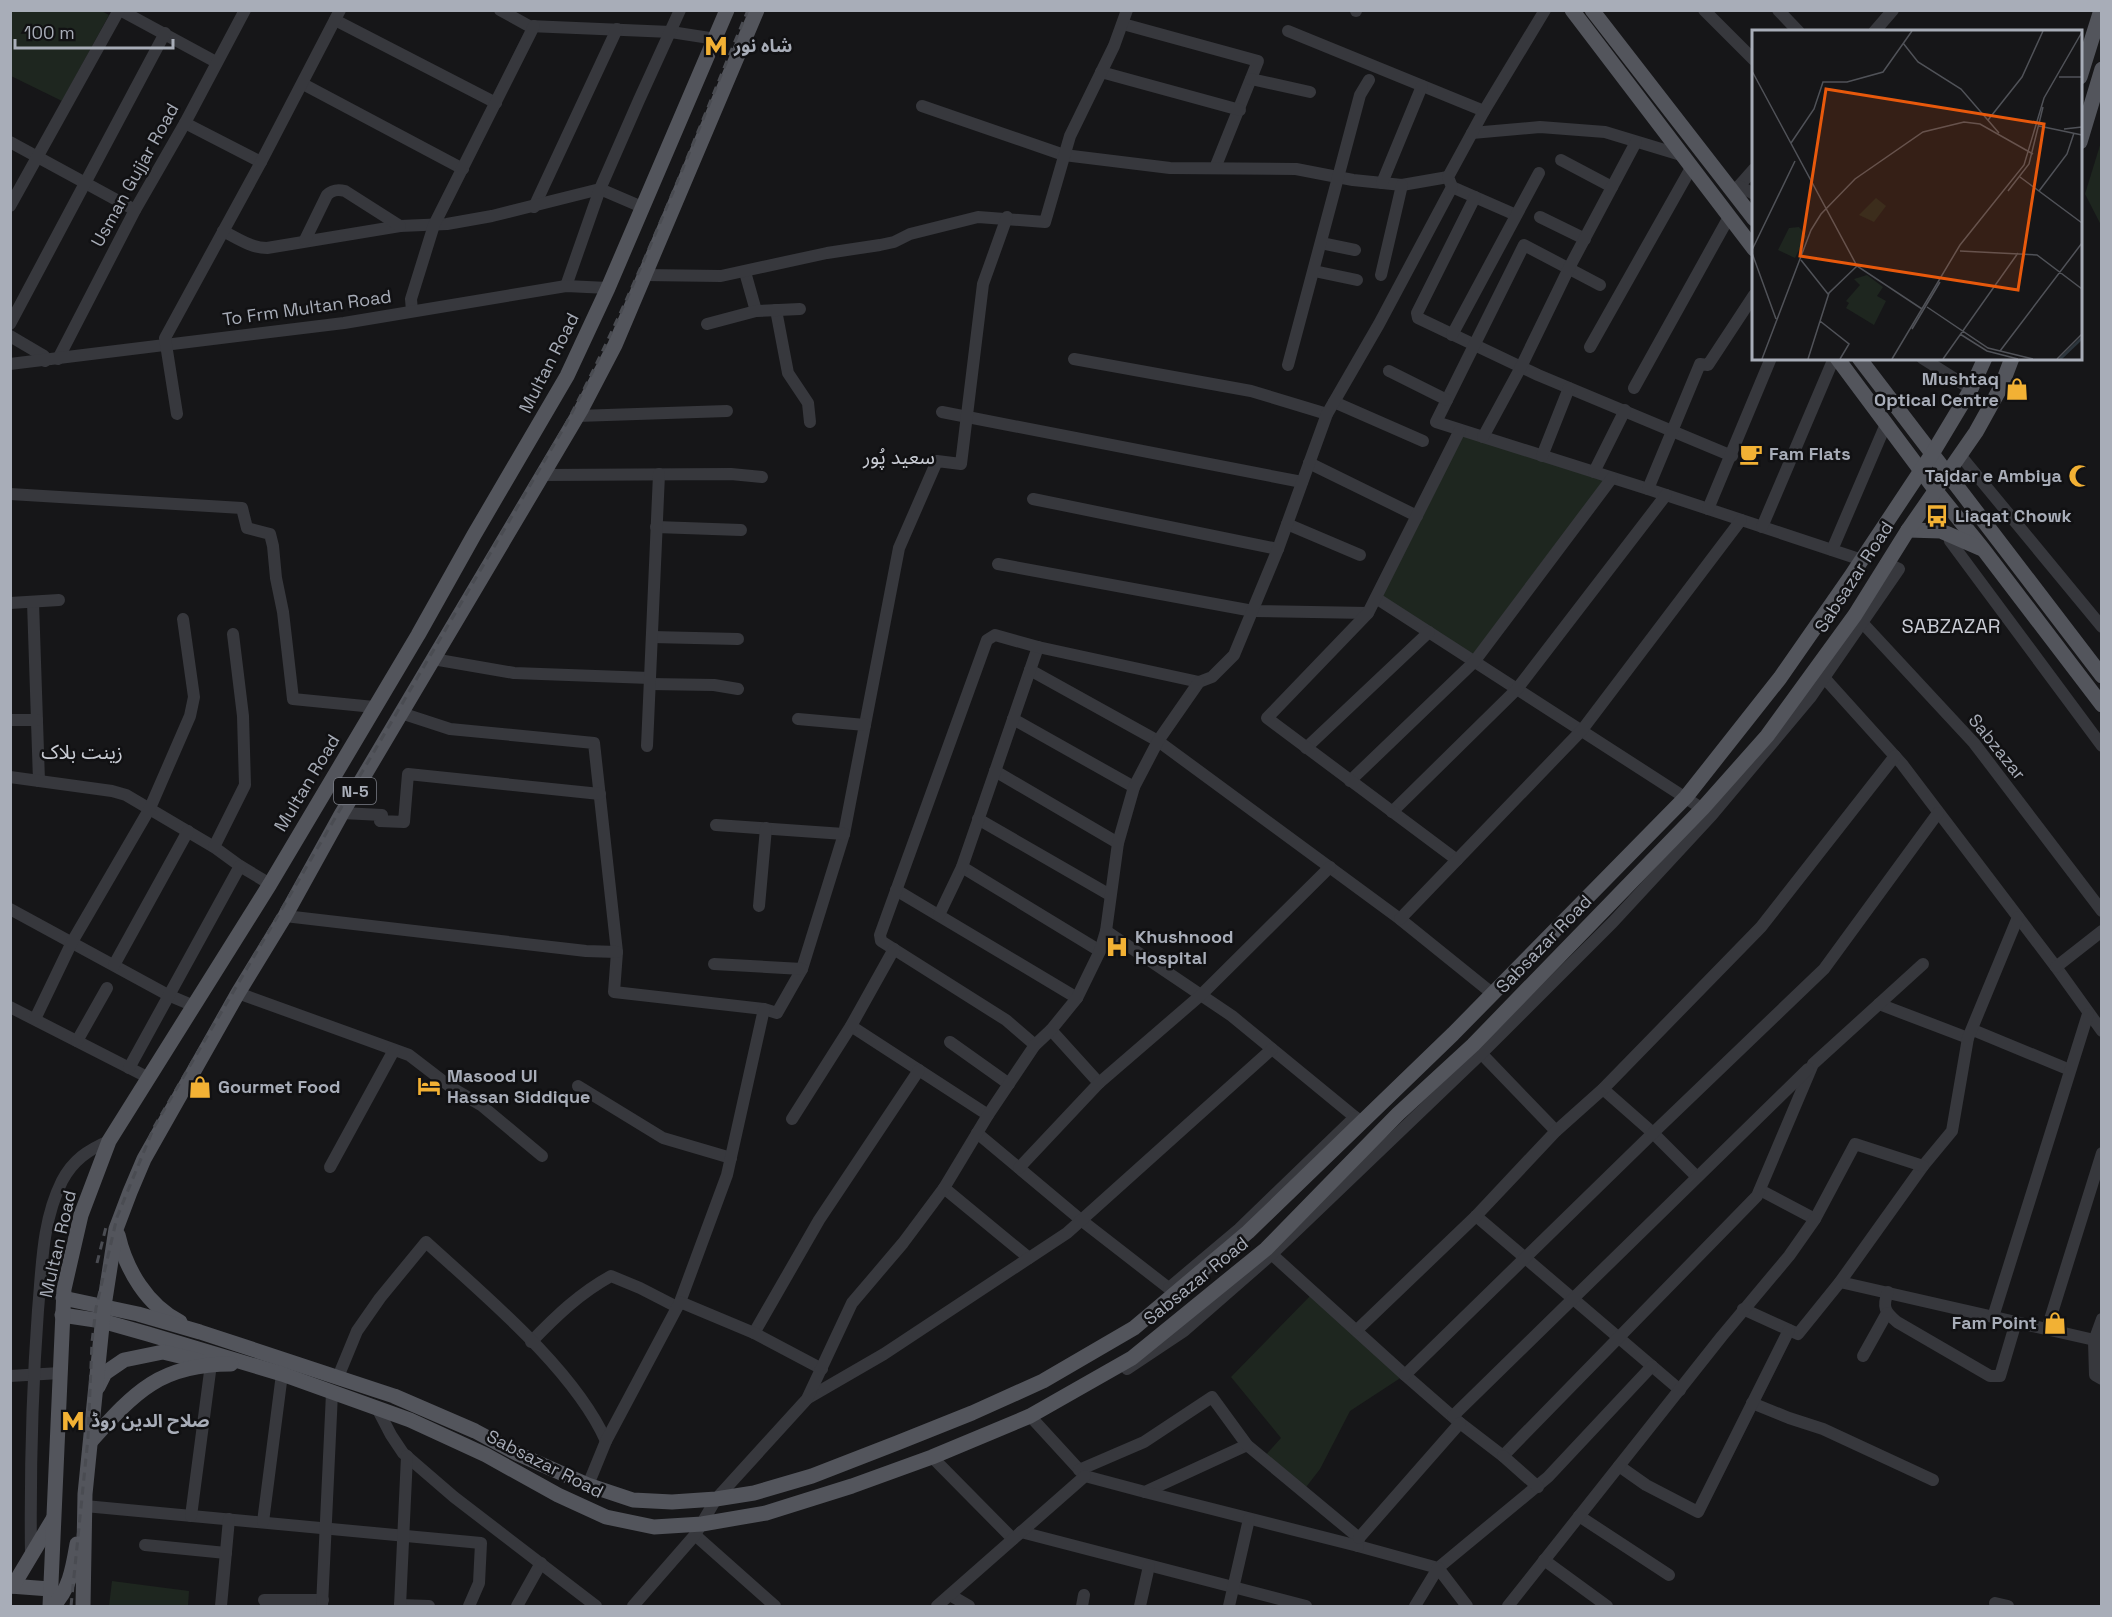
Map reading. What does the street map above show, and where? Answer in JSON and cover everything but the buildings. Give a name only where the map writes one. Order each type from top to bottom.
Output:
[{"type":"main road","name":"Multan Road","points":[[55,1602],[63,1298],[81,1215],[109,1141],[270,884],[418,635],[567,376],[608,288],[728,10]]},
{"type":"main road","name":"N-5","points":[[82,1606],[85,1500],[103,1314],[116,1229],[144,1159],[342,813],[577,416],[615,345],[756,10]]},
{"type":"main road","points":[[1572,10],[1752,247]]},
{"type":"main road","points":[[1592,10],[1736,188],[1752,216]]},
{"type":"main road","points":[[2082,71],[2101,10]]},
{"type":"main road","points":[[2082,135],[2102,69]]},
{"type":"main road","points":[[1838,360],[2102,705]]},
{"type":"main road","points":[[1861,360],[2102,676]]},
{"type":"main road","name":"Sabsazar Road","points":[[62,1315],[103,1314],[200,1332],[412,1404],[475,1431],[518,1454],[588,1485],[633,1500],[672,1502],[716,1499],[754,1493],[812,1476],[982,1409],[1043,1381],[1134,1328],[1172,1290],[1248,1232],[1358,1119],[1384,1100],[1493,994],[1686,796],[1780,678],[1862,560],[1932,454],[1971,389],[1983,360]]},
{"type":"main road","name":"Sabsazar Road","points":[[63,1298],[243,1364],[282,1374],[410,1420],[486,1455],[558,1495],[606,1517],[654,1527],[699,1530],[766,1513],[934,1459],[1032,1418],[1132,1358],[1269,1252],[1398,1114],[1477,1049],[1707,812],[1767,736],[1821,673],[1858,618],[1886,563],[1993,404],[2011,360]]},
{"type":"main road","points":[[1908,530],[1950,533],[1983,549]]},
{"type":"main road","points":[[1384,1100],[1398,1114]]},
{"type":"main road","points":[[116,1229],[122,1255],[141,1289],[173,1318],[200,1332]]},
{"type":"main road","points":[[97,1391],[105,1373],[124,1360],[144,1355],[169,1353],[211,1364]]},
{"type":"main road","points":[[91,1441],[134,1395],[153,1382],[171,1373],[211,1364],[243,1364]]},
{"type":"main road","points":[[410,1420],[412,1404]]},
{"type":"main road","points":[[56,1513],[32,1557],[13,1582],[55,1602],[70,1581],[85,1500]]},
{"type":"street","points":[[10,206],[120,10],[216,62]]},
{"type":"street","points":[[500,10],[529,26],[670,32],[716,39]]},
{"type":"street","points":[[566,286],[600,189],[680,10]]},
{"type":"street","points":[[644,275],[722,276],[827,253],[894,242],[910,234],[978,217],[1007,217],[1045,222],[1070,136],[1128,10]]},
{"type":"street","points":[[1035,1045],[1006,1020],[880,941],[880,935],[987,640],[995,635],[1038,647],[1199,682],[1212,677],[1234,655],[1278,549],[1327,414],[1379,324],[1472,133],[1545,10]]},
{"type":"street","points":[[1704,10],[1752,58]]},
{"type":"street","points":[[1778,10],[1797,30]]},
{"type":"street","points":[[1876,30],[1893,10]]},
{"type":"street","name":"Usman Gujjar Road","points":[[58,359],[135,210],[185,123],[242,11]]},
{"type":"street","points":[[177,414],[165,338],[338,15],[495,103]]},
{"type":"street","points":[[1123,24],[1258,61],[1215,168]]},
{"type":"street","points":[[412,311],[411,299],[434,225],[534,26]]},
{"type":"street","points":[[534,207],[617,29]]},
{"type":"street","points":[[1288,30],[1484,111]]},
{"type":"street","points":[[10,324],[165,33]]},
{"type":"street","points":[[1101,72],[1240,110]]},
{"type":"street","points":[[1251,79],[1310,92]]},
{"type":"street","points":[[1288,365],[1360,96],[1369,80]]},
{"type":"street","points":[[303,84],[463,169]]},
{"type":"street","points":[[1382,183],[1422,86]]},
{"type":"street","points":[[922,106],[1064,155],[1170,168],[1296,169],[1402,185],[1450,182],[1475,198],[1516,215]]},
{"type":"street","points":[[185,123],[261,162]]},
{"type":"street","points":[[1472,133],[1540,127],[1605,132],[1681,155]]},
{"type":"street","points":[[10,142],[135,210]]},
{"type":"street","points":[[1483,437],[1636,142]]},
{"type":"street","points":[[1561,160],[1612,187]]},
{"type":"street","points":[[1590,347],[1691,168]]},
{"type":"street","points":[[1752,171],[1736,188],[1752,193]]},
{"type":"street","points":[[1452,335],[1539,172]]},
{"type":"street","points":[[1381,275],[1402,185]]},
{"type":"street","points":[[305,240],[327,195],[339,189],[345,190],[400,226]]},
{"type":"street","points":[[223,231],[258,248],[400,226],[434,225],[492,216],[600,189],[642,207]]},
{"type":"street","points":[[1475,198],[1417,313],[1418,318],[1521,367],[1732,456]]},
{"type":"street","points":[[401,713],[450,729],[594,743],[617,952],[614,992],[764,1009],[777,1013],[802,969],[844,834],[899,548],[937,461],[961,464],[983,284],[1007,217]]},
{"type":"street","points":[[1540,217],[1585,238]]},
{"type":"street","points":[[1634,388],[1729,218]]},
{"type":"street","points":[[1321,243],[1355,250]]},
{"type":"street","points":[[1600,285],[1524,245],[1436,422],[1862,560]]},
{"type":"street","points":[[1314,271],[1357,280]]},
{"type":"street","points":[[744,272],[756,311]]},
{"type":"street","name":"To Frm Multan Road","points":[[10,364],[344,323],[566,286],[608,288]]},
{"type":"street","points":[[1648,489],[1700,364],[1708,365],[1752,298]]},
{"type":"street","points":[[707,324],[756,311],[800,309]]},
{"type":"street","points":[[776,310],[788,373],[808,403],[810,422]]},
{"type":"street","points":[[10,336],[44,356],[45,361]]},
{"type":"street","points":[[1074,359],[1251,392],[1327,414]]},
{"type":"street","points":[[1708,509],[1770,360]]},
{"type":"street","points":[[1762,527],[1835,360]]},
{"type":"street","points":[[1925,360],[1971,389]]},
{"type":"street","points":[[1389,371],[1447,400]]},
{"type":"street","points":[[1542,456],[1569,388]]},
{"type":"street","points":[[1334,402],[1423,441]]},
{"type":"street","points":[[1594,472],[1625,410]]},
{"type":"street","points":[[577,416],[727,411]]},
{"type":"street","points":[[942,412],[1302,482]]},
{"type":"street","points":[[1832,550],[1886,424]]},
{"type":"street","points":[[1457,860],[1267,718],[1368,614],[1460,430]]},
{"type":"street","points":[[1960,455],[2102,627]]},
{"type":"street","points":[[1310,463],[1417,516]]},
{"type":"street","points":[[647,746],[659,474]]},
{"type":"street","points":[[542,475],[730,474],[762,477]]},
{"type":"street","points":[[1350,781],[1474,662],[1612,478]]},
{"type":"street","points":[[10,494],[242,508],[247,528],[270,534],[283,612],[293,699],[374,707]]},
{"type":"street","points":[[1392,812],[1517,689],[1666,495]]},
{"type":"street","points":[[1033,499],[1278,549]]},
{"type":"street","points":[[1400,919],[1582,730],[1741,520]]},
{"type":"street","points":[[1287,524],[1360,555]]},
{"type":"street","points":[[656,528],[741,530]]},
{"type":"street","points":[[1950,533],[1950,541],[2102,746]]},
{"type":"street","points":[[998,564],[1253,611],[1368,614]]},
{"type":"street","points":[[1376,598],[1686,796],[1707,812]]},
{"type":"street","points":[[10,603],[59,600]]},
{"type":"street","points":[[33,602],[39,781]]},
{"type":"street","points":[[2089,610],[2102,614]]},
{"type":"street","name":"Sabzazar","points":[[1858,618],[1974,743],[2102,911]]},
{"type":"street","points":[[35,1019],[72,942],[150,808],[190,716],[194,697],[183,619]]},
{"type":"street","points":[[1306,748],[1429,632]]},
{"type":"street","points":[[214,846],[245,785],[243,716],[233,634]]},
{"type":"street","points":[[652,638],[738,639]]},
{"type":"street","points":[[939,915],[962,867],[1038,647]]},
{"type":"street","points":[[433,659],[514,673],[714,685],[738,689]]},
{"type":"street","points":[[1030,670],[1158,741],[1400,919],[1493,994]]},
{"type":"street","points":[[1821,673],[1894,756],[2056,967],[2102,1031]]},
{"type":"street","points":[[633,1606],[699,1530],[716,1499],[807,1399],[852,1303],[903,1243],[944,1188],[988,1115],[1035,1045],[1051,1030],[1077,998],[1100,951],[1106,931],[1118,843],[1134,787],[1158,741],[1199,682]]},
{"type":"street","points":[[798,718],[865,725]]},
{"type":"street","points":[[1013,719],[1134,787]]},
{"type":"street","points":[[10,720],[37,720]]},
{"type":"street","points":[[1357,1330],[1476,1216],[1556,1131],[1603,1089],[1761,927],[1894,756]]},
{"type":"street","points":[[995,771],[1118,843]]},
{"type":"street","points":[[342,813],[382,815],[380,821],[404,822],[408,774],[600,794]]},
{"type":"street","points":[[10,777],[112,791],[126,795],[214,846],[240,866],[270,884]]},
{"type":"street","points":[[1406,1375],[1824,969],[1938,813]]},
{"type":"street","points":[[978,819],[1110,895]]},
{"type":"street","points":[[716,825],[844,834]]},
{"type":"street","points":[[759,906],[766,828]]},
{"type":"street","points":[[114,965],[188,831]]},
{"type":"street","points":[[129,1068],[240,866]]},
{"type":"street","points":[[962,867],[1100,951]]},
{"type":"street","points":[[1018,1168],[1099,1083],[1201,995],[1330,867]]},
{"type":"street","points":[[896,890],[1077,998]]},
{"type":"street","points":[[10,909],[168,995],[194,1006]]},
{"type":"street","points":[[285,916],[578,950],[617,952]]},
{"type":"street","points":[[1743,1309],[1798,1334],[1840,1282],[1923,1166],[1953,1131],[1970,1034],[2018,917]]},
{"type":"street","points":[[1106,931],[1232,1016],[1358,1119]]},
{"type":"street","points":[[2056,967],[2102,931]]},
{"type":"street","points":[[792,1119],[851,1026],[894,949]]},
{"type":"street","points":[[714,964],[802,969]]},
{"type":"street","points":[[1359,1542],[1456,1420],[1574,1299],[1813,1064],[1923,964]]},
{"type":"street","points":[[77,1041],[107,988]]},
{"type":"street","points":[[238,993],[409,1055],[452,1088],[481,1105],[542,1156]]},
{"type":"street","points":[[1879,1004],[2070,1070]]},
{"type":"street","points":[[10,1007],[149,1078]]},
{"type":"street","points":[[588,1485],[606,1441],[678,1304],[727,1175],[764,1009]]},
{"type":"street","points":[[1993,1317],[2088,1014]]},
{"type":"street","points":[[851,1026],[988,1115]]},
{"type":"street","points":[[1051,1030],[1099,1083]]},
{"type":"street","points":[[950,1042],[1009,1084]]},
{"type":"street","points":[[807,1399],[884,1354],[1067,1233],[1272,1048]]},
{"type":"street","points":[[1538,1487],[1503,1456],[1456,1420],[1269,1252],[1477,1049],[1556,1131]]},
{"type":"street","points":[[330,1167],[394,1050]]},
{"type":"street","points":[[1503,1456],[1621,1338],[1757,1196],[1813,1064]]},
{"type":"street","points":[[754,1333],[819,1220],[919,1070]]},
{"type":"street","points":[[578,1086],[663,1138],[731,1158]]},
{"type":"street","points":[[1603,1089],[1653,1133],[1697,1177]]},
{"type":"street","points":[[977,1133],[1081,1220],[1172,1290]]},
{"type":"street","points":[[32,1557],[30,1464],[33,1375],[47,1220],[62,1180],[76,1159],[109,1141]]},
{"type":"street","points":[[1508,1606],[1743,1309],[1789,1256],[1815,1219],[1855,1144],[1923,1166]]},
{"type":"street","points":[[2047,1329],[2102,1153]]},
{"type":"street","points":[[944,1188],[1029,1258]]},
{"type":"street","points":[[1760,1190],[1815,1219]]},
{"type":"street","points":[[1476,1216],[1680,1390]]},
{"type":"street","points":[[338,1377],[357,1330],[426,1242],[490,1300],[577,1392],[606,1441]]},
{"type":"street","points":[[531,1342],[559,1313],[589,1288],[610,1276],[754,1333],[822,1369]]},
{"type":"street","points":[[1840,1282],[2094,1341]]},
{"type":"street","points":[[1888,1292],[1883,1304],[1887,1313],[1911,1331],[1995,1377],[2000,1376],[2016,1322]]},
{"type":"street","points":[[1863,1356],[1887,1313]]},
{"type":"street","points":[[2102,1319],[2094,1341],[2095,1375],[2102,1379]]},
{"type":"street","points":[[1619,1466],[1646,1485],[1698,1512],[1789,1330]]},
{"type":"street","points":[[191,1516],[211,1364]]},
{"type":"street","points":[[1415,1606],[1438,1568],[1538,1487],[1652,1366]]},
{"type":"street","points":[[10,1376],[60,1374]]},
{"type":"street","points":[[263,1522],[282,1374]]},
{"type":"street","points":[[264,1600],[323,1603],[332,1393]]},
{"type":"street","points":[[937,1606],[1082,1473],[1144,1442],[1212,1397],[1247,1445],[1359,1542]]},
{"type":"street","points":[[1752,1403],[1823,1429],[1933,1480]]},
{"type":"street","points":[[378,1410],[391,1435],[407,1456],[454,1497],[596,1606]]},
{"type":"street","points":[[1032,1418],[1082,1473],[1249,1519],[1359,1542],[1438,1568],[1467,1606]]},
{"type":"street","points":[[1145,1492],[1247,1445]]},
{"type":"street","points":[[407,1456],[400,1606],[429,1606]]},
{"type":"street","points":[[934,1459],[1017,1535],[1306,1606]]},
{"type":"street","points":[[85,1500],[191,1516],[482,1543],[479,1583],[469,1606]]},
{"type":"street","points":[[1579,1516],[1669,1575]]},
{"type":"street","points":[[221,1606],[229,1519]]},
{"type":"street","points":[[1229,1606],[1249,1519]]},
{"type":"street","points":[[699,1530],[775,1606]]},
{"type":"street","points":[[145,1545],[226,1553]]},
{"type":"street","points":[[1544,1560],[1607,1606]]},
{"type":"street","points":[[517,1606],[541,1563]]},
{"type":"street","points":[[1140,1606],[1149,1566]]},
{"type":"street","points":[[950,1595],[969,1606]]},
{"type":"street","points":[[1995,1603],[2008,1606]]},
{"type":"shaded area","points":[[100,10],[109,15],[62,101],[11,76],[10,11]]},
{"type":"shaded area","points":[[2101,142],[2101,225],[2085,194]]},
{"type":"shaded area","points":[[1460,430],[1612,478],[1478,664],[1376,598]]},
{"type":"shaded area","points":[[1312,1294],[1405,1375],[1350,1411],[1320,1469],[1300,1495],[1262,1459],[1281,1438],[1231,1377]]},
{"type":"shaded area","points":[[112,1581],[189,1591],[188,1606],[109,1606]]},
{"type":"railway","points":[[71,1606],[88,1438],[92,1342],[96,1308],[117,1217],[154,1127],[566,424],[592,374],[639,271],[748,10]]},
{"type":"railway","points":[[97,1263],[107,1223]]},
{"type":"place","name":"شاہ نور","points":[[716,46]]},
{"type":"place","name":"Mushtaq Optical Centre","points":[[2017,389]]},
{"type":"place","name":"Fam Flats","points":[[1751,454]]},
{"type":"place","name":"Tajdar e Ambiya","points":[[2080,476]]},
{"type":"place","name":"Liaqat Chowk","points":[[1937,516]]},
{"type":"place","name":"Khushnood Hospital","points":[[1117,947]]},
{"type":"place","name":"Masood Ul Hassan Siddique","points":[[429,1086]]},
{"type":"place","name":"Gourmet Food","points":[[200,1087]]},
{"type":"place","name":"Fam Point","points":[[2055,1323]]},
{"type":"place","name":"صلاح الدین روڈ","points":[[73,1421]]},
{"type":"district","name":"سعید پُور","points":[[899,457]]},
{"type":"district","name":"SABZAZAR","points":[[1951,626]]},
{"type":"district","name":"زینت بلاک","points":[[82,752]]}]
